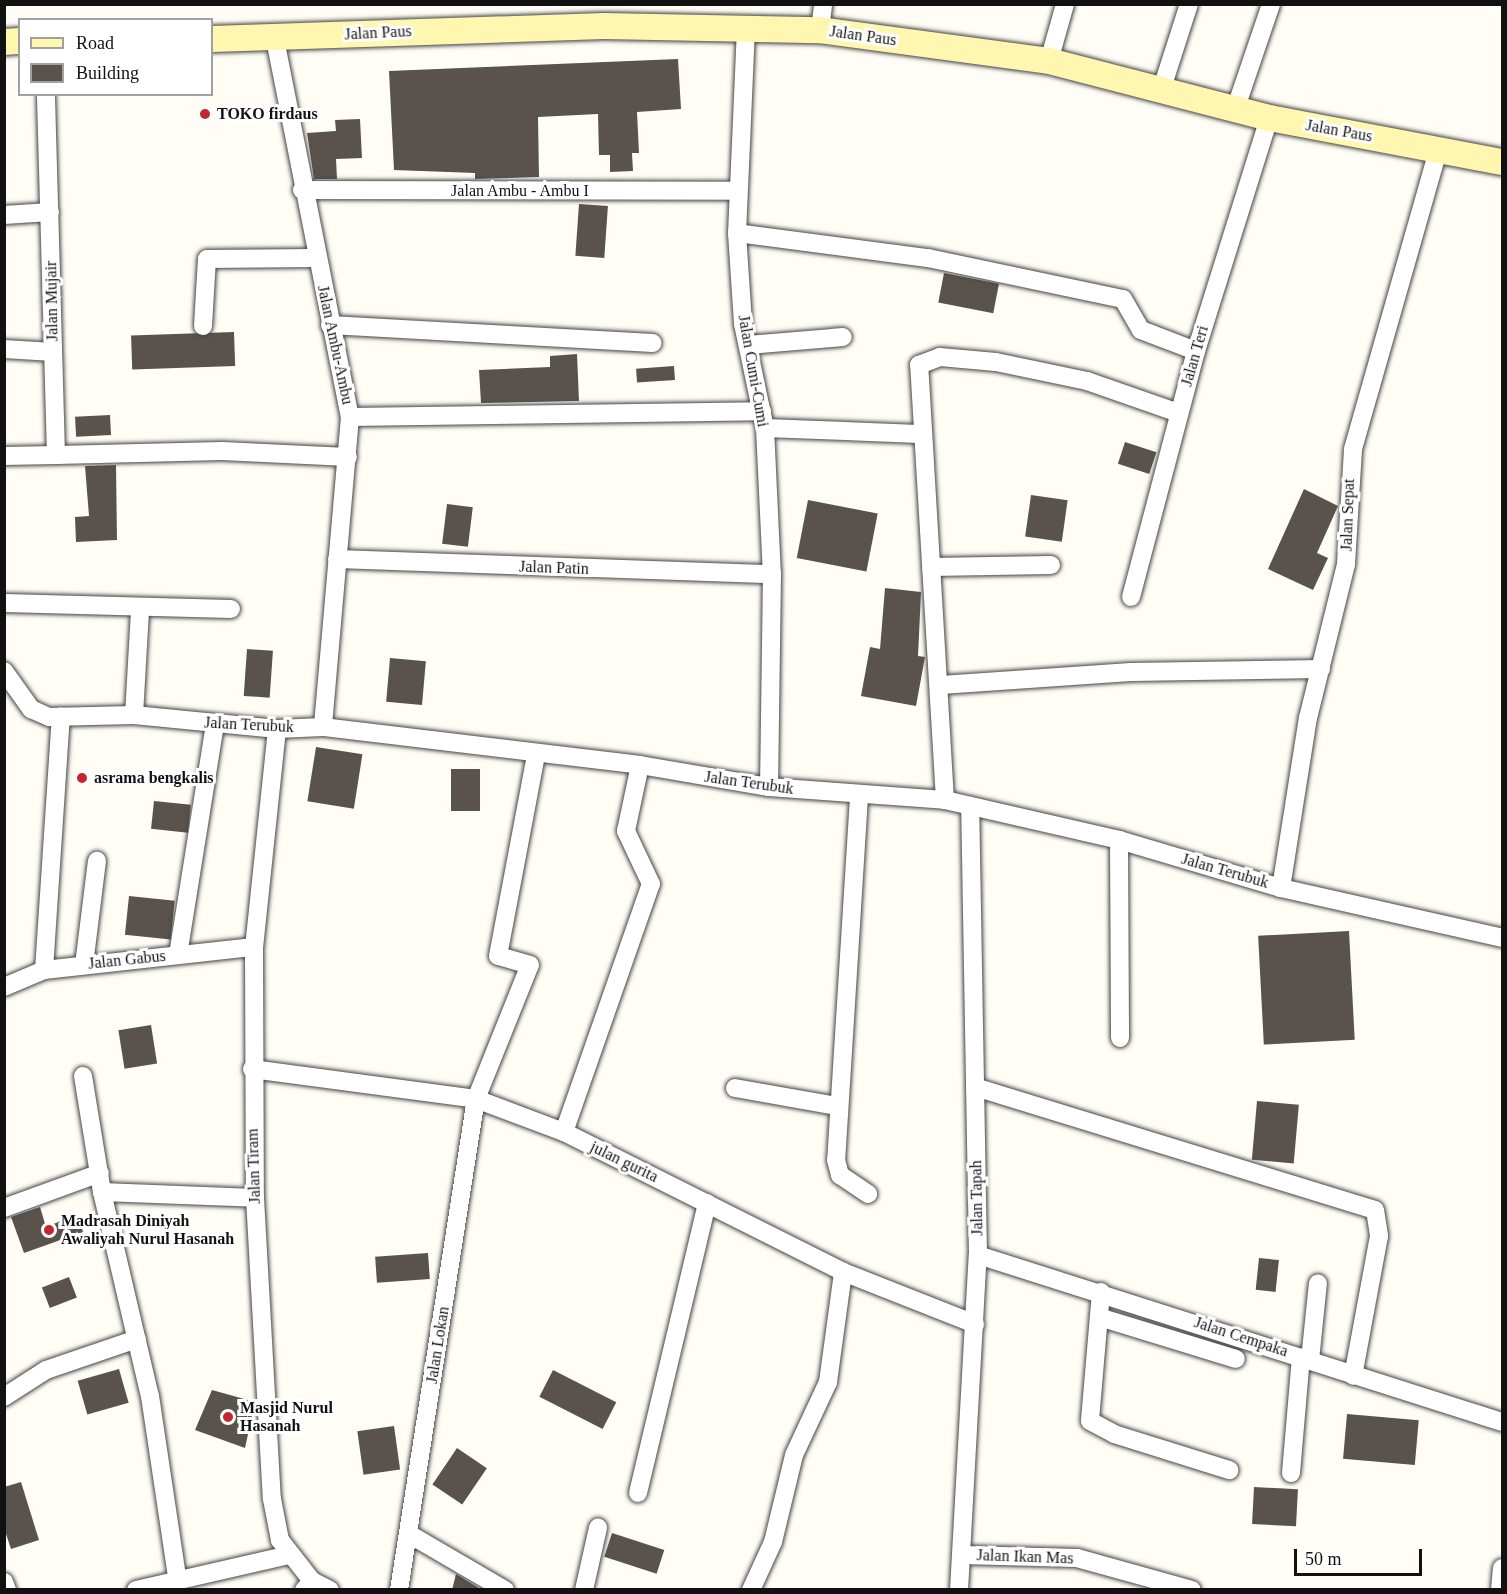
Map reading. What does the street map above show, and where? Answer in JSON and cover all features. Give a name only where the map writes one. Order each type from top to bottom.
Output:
[{"type":"main road","name":"Jalan Paus","points":[[213,39],[275,39],[604,26],[820,30],[1049,61],[1162,88],[1269,118],[1439,148],[1503,162]]},
{"type":"street","points":[[820,30],[823,4]]},
{"type":"street","points":[[1049,61],[1065,4]]},
{"type":"street","points":[[1162,88],[1189,4]]},
{"type":"street","points":[[1235,110],[1271,4]]},
{"type":"street","name":"Jalan Cumi-Cumi","points":[[746,28],[737,233],[748,345],[763,420],[772,574],[769,787]]},
{"type":"street","name":"Jalan Ambu-Ambu","points":[[275,39],[315,258],[350,417],[323,726]]},
{"type":"street","name":"Jalan Mujair","points":[[46,96],[56,455]]},
{"type":"street","name":"Jalan Teri","points":[[1131,597],[1196,351],[1269,118]]},
{"type":"street","name":"Jalan Sepat","points":[[1281,888],[1321,669],[1346,564],[1353,449],[1439,148]]},
{"type":"street","name":"Jalan Ambu - Ambu I","points":[[302,190],[738,191]]},
{"type":"street","points":[[4,215],[50,212]]},
{"type":"street","points":[[737,233],[927,258],[1123,299],[1141,330],[1196,351]]},
{"type":"street","points":[[203,326],[207,259],[315,258]]},
{"type":"street","points":[[330,325],[652,343]]},
{"type":"street","points":[[748,345],[843,337]]},
{"type":"street","points":[[4,349],[53,352]]},
{"type":"street","points":[[945,800],[941,685],[919,434],[919,365],[940,357],[1087,381],[1179,412]]},
{"type":"street","points":[[350,417],[763,420],[919,434]]},
{"type":"street","points":[[4,456],[222,451],[348,457]]},
{"type":"street","name":"Jalan Patin","points":[[337,559],[772,574]]},
{"type":"street","points":[[931,567],[1051,566]]},
{"type":"street","points":[[4,603],[140,610],[231,609]]},
{"type":"street","points":[[134,715],[140,610]]},
{"type":"street","points":[[941,685],[1131,672],[1321,669]]},
{"type":"street","name":"Jalan Terubuk","points":[[4,671],[31,709],[61,717],[134,715],[277,729],[323,726],[640,765],[769,787],[859,797],[945,800],[1119,840],[1281,888],[1503,938]]},
{"type":"street","points":[[44,970],[61,717]]},
{"type":"street","points":[[178,955],[215,724]]},
{"type":"street","name":"Jalan Tiram","points":[[277,729],[254,947],[252,1069],[255,1198],[272,1499],[289,1555],[308,1586]]},
{"type":"street","name":"Jalan Lokan","points":[[399,1590],[476,1099],[530,965],[498,956],[536,754]]},
{"type":"street","points":[[564,1132],[651,884],[626,831],[640,765]]},
{"type":"street","points":[[859,797],[837,1106],[840,1175],[868,1194]]},
{"type":"street","name":"Jalan Tapah","points":[[959,1590],[978,1255],[970,806]]},
{"type":"street","points":[[1119,840],[1120,1038]]},
{"type":"street","points":[[84,965],[98,861]]},
{"type":"street","name":"Jalan Gabus","points":[[4,987],[44,970],[254,947]]},
{"type":"street","name":"julan gurita","points":[[252,1069],[476,1099],[564,1132],[843,1272],[975,1324]]},
{"type":"street","points":[[83,1076],[102,1192],[137,1339],[177,1576]]},
{"type":"street","points":[[975,1087],[1375,1210],[1379,1236],[1353,1376]]},
{"type":"street","points":[[735,1088],[837,1106]]},
{"type":"street","points":[[4,1208],[100,1173]]},
{"type":"street","points":[[102,1192],[255,1198]]},
{"type":"street","points":[[638,1493],[707,1203]]},
{"type":"street","name":"Jalan Cempaka","points":[[978,1255],[1101,1292],[1305,1358],[1353,1376],[1503,1422]]},
{"type":"street","points":[[751,1590],[773,1542],[794,1455],[828,1382],[843,1272]]},
{"type":"street","points":[[1291,1473],[1305,1358],[1318,1283]]},
{"type":"street","points":[[1101,1292],[1089,1412],[1095,1427],[1229,1470]]},
{"type":"street","points":[[1099,1317],[1236,1359]]},
{"type":"street","points":[[1178,1340],[1184,1319]]},
{"type":"street","points":[[4,1397],[46,1370],[137,1339]]},
{"type":"street","points":[[584,1590],[598,1528]]},
{"type":"street","points":[[409,1534],[505,1590]]},
{"type":"street","points":[[136,1590],[177,1576],[289,1555]]},
{"type":"street","name":"Jalan Ikan Mas","points":[[962,1555],[1077,1558],[1192,1590]]},
{"type":"street","points":[[1500,1590],[1503,1568]]},
{"type":"street","points":[[4,1582],[7,1590]]},
{"type":"street","points":[[308,1586],[330,1590]]},
{"type":"building","points":[[678,59],[681,109],[637,112],[639,153],[632,153],[633,171],[610,172],[610,155],[599,155],[598,114],[538,117],[539,177],[475,179],[475,173],[394,170],[389,71]]},
{"type":"building","points":[[360,119],[362,158],[336,159],[337,179],[314,179],[307,133],[336,131],[335,120]]},
{"type":"building","points":[[579,204],[608,206],[604,258],[575,256]]},
{"type":"building","points":[[944,273],[999,284],[993,313],[938,302]]},
{"type":"building","points":[[234,332],[235,366],[132,370],[131,336]]},
{"type":"building","points":[[577,354],[579,401],[481,403],[479,370],[550,367],[550,356]]},
{"type":"building","points":[[674,366],[675,380],[637,383],[636,369]]},
{"type":"building","points":[[110,415],[111,435],[76,437],[75,417]]},
{"type":"building","points":[[1125,442],[1156,452],[1149,474],[1118,464]]},
{"type":"building","points":[[116,465],[117,540],[76,542],[75,517],[89,516],[85,466]]},
{"type":"building","points":[[1304,489],[1338,506],[1317,553],[1328,558],[1313,590],[1268,569]]},
{"type":"building","points":[[1031,495],[1068,500],[1062,542],[1025,537]]},
{"type":"building","points":[[808,500],[878,514],[866,571],[797,558]]},
{"type":"building","points":[[447,504],[473,507],[468,547],[442,544]]},
{"type":"building","points":[[885,588],[921,592],[918,656],[925,657],[916,706],[861,696],[870,647],[880,649]]},
{"type":"building","points":[[247,649],[273,651],[270,698],[244,696]]},
{"type":"building","points":[[390,658],[426,661],[422,705],[386,702]]},
{"type":"building","points":[[316,747],[362,754],[354,809],[307,801]]},
{"type":"building","points":[[451,769],[480,769],[480,811],[451,811]]},
{"type":"building","points":[[154,801],[191,805],[188,833],[151,829]]},
{"type":"building","points":[[129,896],[175,901],[171,940],[125,935]]},
{"type":"building","points":[[1349,931],[1355,1040],[1264,1045],[1258,936]]},
{"type":"building","points":[[151,1025],[157,1064],[125,1069],[118,1030]]},
{"type":"building","points":[[1257,1101],[1299,1105],[1294,1163],[1252,1160]]},
{"type":"building","name":"Madrasah Diniyah Awaliyah Nurul Hasanah","points":[[40,1207],[46,1227],[78,1214],[83,1232],[24,1253],[11,1217]]},
{"type":"building","points":[[428,1253],[430,1279],[377,1283],[375,1257]]},
{"type":"building","points":[[1259,1258],[1279,1260],[1276,1292],[1256,1290]]},
{"type":"building","points":[[69,1277],[77,1298],[50,1308],[42,1287]]},
{"type":"building","points":[[119,1369],[129,1403],[87,1414],[78,1381]]},
{"type":"building","points":[[553,1370],[616,1402],[603,1429],[539,1397]]},
{"type":"building","name":"Masjid Nurul Hasanah","points":[[212,1390],[255,1402],[245,1448],[195,1430]]},
{"type":"building","points":[[1347,1414],[1419,1420],[1415,1465],[1343,1459]]},
{"type":"building","points":[[394,1426],[400,1470],[363,1475],[357,1431]]},
{"type":"building","points":[[457,1448],[487,1468],[462,1505],[432,1484]]},
{"type":"building","points":[[21,1482],[39,1540],[11,1549],[4,1528],[4,1487]]},
{"type":"building","points":[[1254,1487],[1298,1489],[1296,1526],[1252,1524]]},
{"type":"building","points":[[612,1533],[664,1550],[657,1574],[604,1557]]},
{"type":"building","points":[[456,1574],[482,1590],[452,1590]]},
{"type":"place","name":"TOKO firdaus","points":[[205,114]]},
{"type":"place","name":"asrama bengkalis","points":[[82,778]]},
{"type":"place","name":"Madrasah Diniyah Awaliyah Nurul Hasanah","points":[[49,1230]]},
{"type":"place","name":"Masjid Nurul Hasanah","points":[[228,1417]]}]
